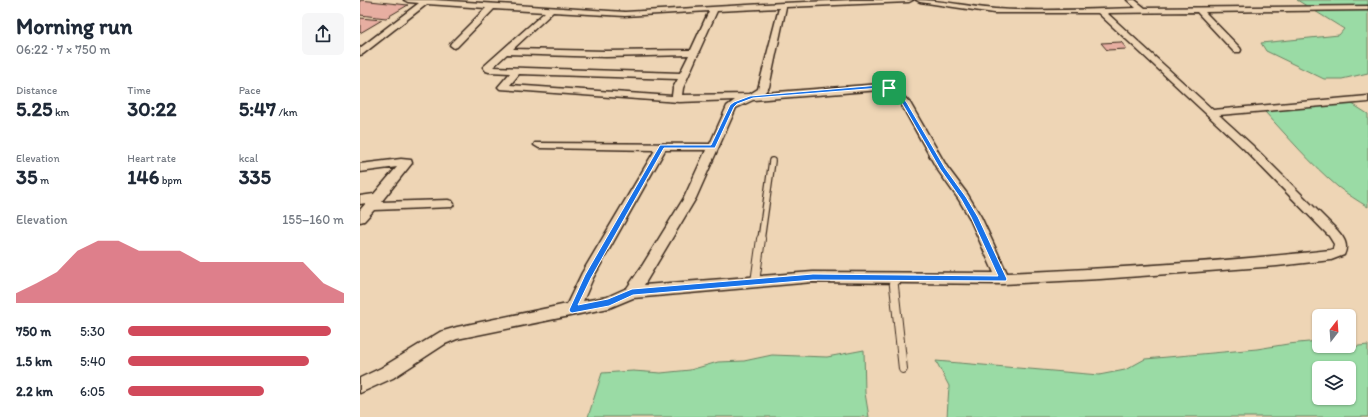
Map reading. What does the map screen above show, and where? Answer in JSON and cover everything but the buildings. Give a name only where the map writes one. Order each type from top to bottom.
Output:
[{"type":"street","points":[[408,0],[425,2],[461,2],[496,7],[625,14],[786,3],[910,0]]},
{"type":"street","points":[[454,45],[496,7],[510,0]]},
{"type":"street","points":[[920,0],[994,11],[1016,12],[1100,11],[1114,8],[1144,11],[1368,8]]},
{"type":"street","points":[[1131,0],[1144,11]]},
{"type":"street","points":[[1354,0],[1368,8]]},
{"type":"street","points":[[360,52],[425,2]]},
{"type":"street","points":[[632,292],[648,270],[662,242],[678,218],[702,172],[732,106],[752,97],[764,87],[786,3]]},
{"type":"street","points":[[679,99],[677,97],[677,92],[714,9]]},
{"type":"street","points":[[551,10],[487,68],[517,71],[684,76]]},
{"type":"street","points":[[1199,10],[1237,50]]},
{"type":"street","points":[[360,386],[387,373],[440,339],[457,333],[609,302],[632,292],[813,277],[1003,279],[1100,274],[1269,262],[1331,255],[1339,252],[1340,243],[1333,233],[1248,147],[1100,11]]},
{"type":"street","points":[[506,51],[606,54],[696,52]]},
{"type":"street","points":[[517,71],[503,87],[600,95],[679,99],[752,97],[880,87],[892,88],[905,103],[943,169],[964,198],[975,217],[1003,279]]},
{"type":"street","points":[[1212,113],[1368,99]]},
{"type":"street","points":[[539,145],[713,147]]},
{"type":"street","points":[[572,310],[588,277],[662,146]]},
{"type":"street","points":[[360,168],[401,162],[407,163],[360,218]]},
{"type":"street","points":[[360,200],[374,202],[448,204]]},
{"type":"lane","points":[[755,282],[772,161]]},
{"type":"lane","points":[[893,277],[903,369]]},
{"type":"green space","points":[[1297,0],[1368,0],[1368,73],[1342,79],[1324,79],[1266,51],[1261,43],[1339,35],[1344,29]]},
{"type":"green space","points":[[1346,100],[1368,114],[1368,207],[1338,187],[1318,169],[1265,112],[1279,108]]},
{"type":"green space","points":[[1312,342],[1312,353],[1356,353],[1356,346],[1368,345],[1368,417],[947,417],[949,386],[936,361],[1099,375],[1125,370],[1145,359],[1257,349]]},
{"type":"green space","points":[[864,350],[865,393],[869,417],[588,417],[602,373],[633,371],[661,373],[690,370],[718,362],[744,361],[772,355],[827,357]]},
{"type":"route","points":[[880,87],[889,88],[892,88],[905,103],[943,169],[964,198],[975,217],[1003,279],[813,277],[729,283],[632,292],[609,302],[572,310],[588,277],[662,146],[713,147],[732,106],[742,100],[752,97],[880,87]]}]
